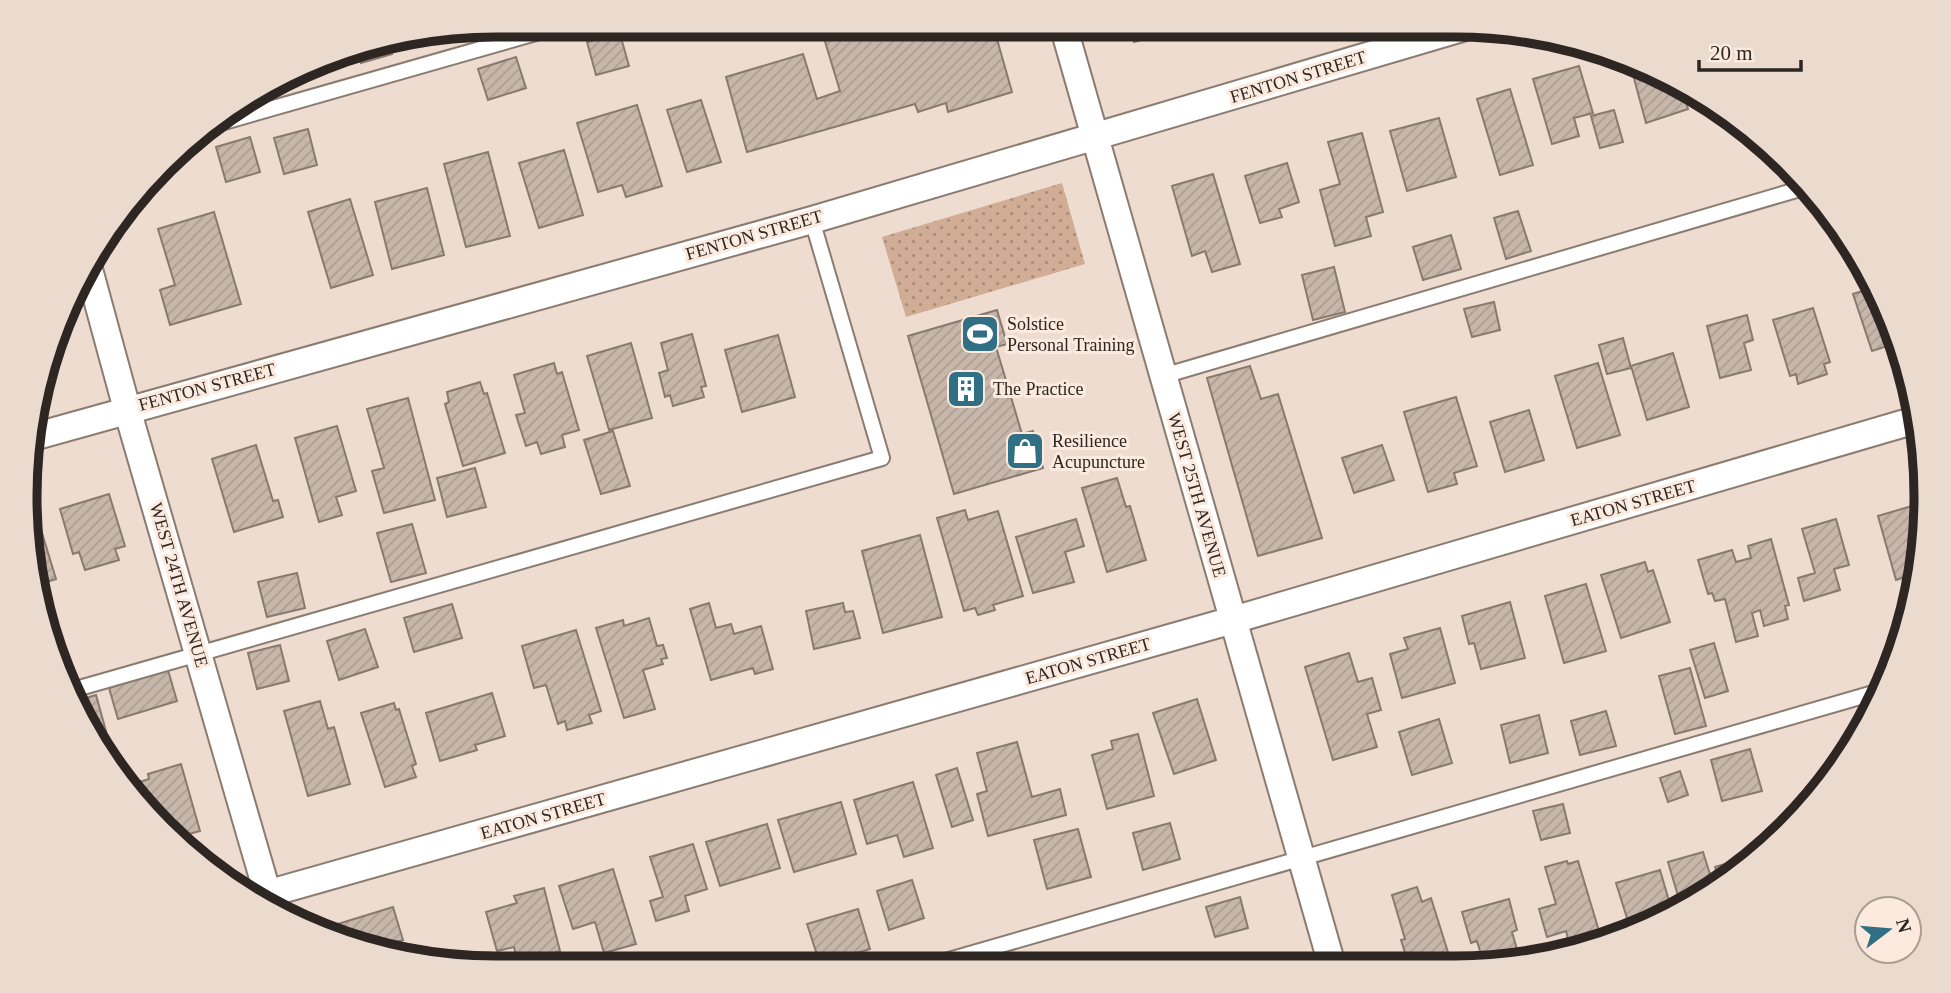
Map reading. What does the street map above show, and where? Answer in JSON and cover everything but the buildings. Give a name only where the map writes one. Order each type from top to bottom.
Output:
[{"type":"street","name":"WEST 25TH AVENUE","points":[[1067,37],[1329,956]]},
{"type":"street","name":"FENTON STREET","points":[[41,435],[811,220],[1435,37]]},
{"type":"street","name":"WEST 24TH AVENUE","points":[[92,279],[199,653],[264,893]]},
{"type":"street","name":"EATON STREET","points":[[273,898],[1908,422]]},
{"type":"lane","points":[[234,119],[519,37]]},
{"type":"lane","points":[[1163,376],[1797,190]]},
{"type":"lane","points":[[79,688],[882,457],[811,220]]},
{"type":"lane","points":[[963,956],[1869,694]]},
{"type":"shaded area","points":[[1062,183],[1085,264],[906,317],[882,237]]},
{"type":"place","name":"Solstice Personal Training","points":[[980,334]]},
{"type":"place","name":"The Practice","points":[[966,389]]},
{"type":"place","name":"Resilience Acupuncture","points":[[1025,451]]}]
